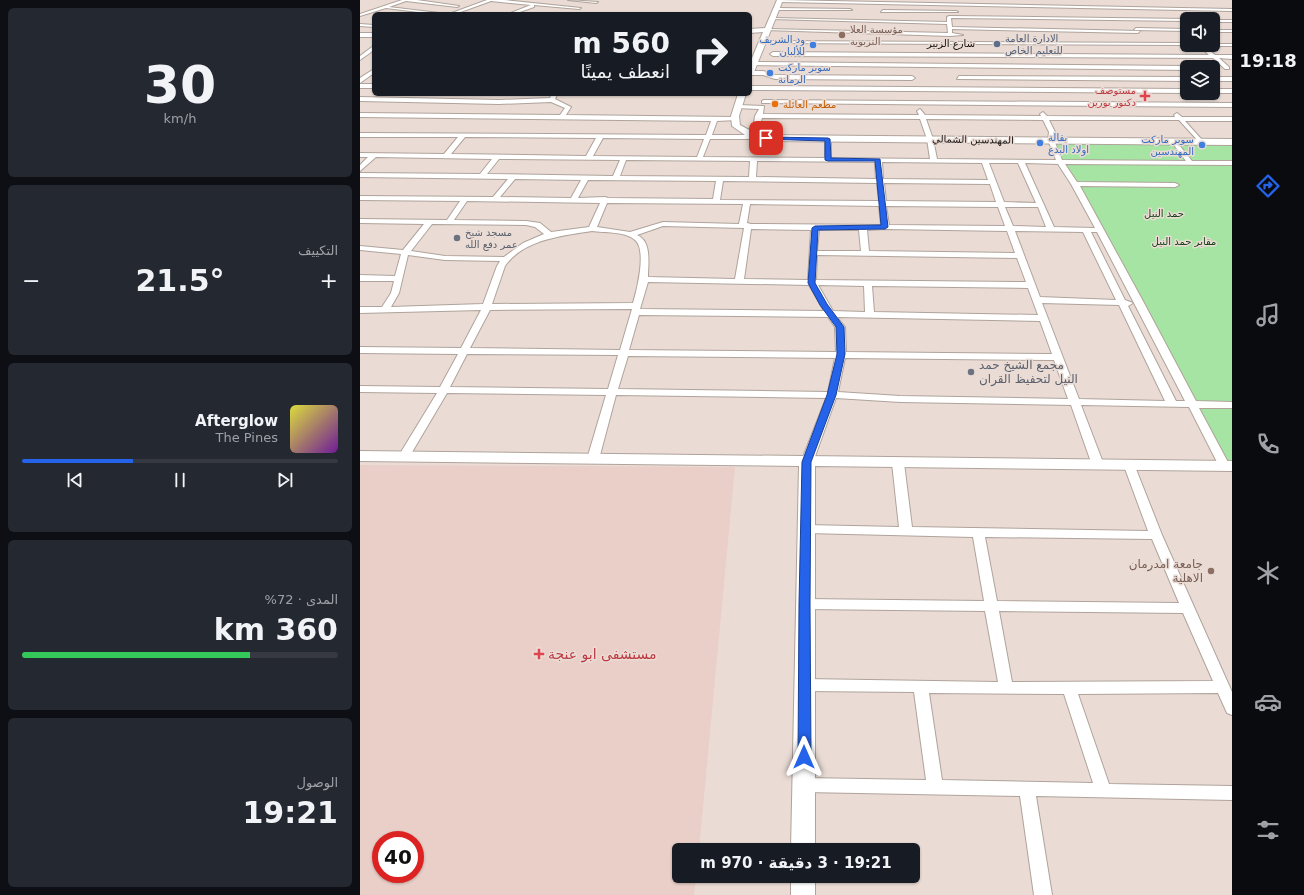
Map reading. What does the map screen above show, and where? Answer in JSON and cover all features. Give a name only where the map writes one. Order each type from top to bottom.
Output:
[{"type":"main road","points":[[752,64],[773,19],[780,0]]},
{"type":"main road","points":[[752,32],[765,35]]},
{"type":"main road","points":[[360,35],[372,35]]},
{"type":"main road","points":[[735,119],[741,96]]},
{"type":"main road","name":"المهندسين الشمالي","points":[[735,119],[739,129],[760,137],[828,139],[1232,142]]},
{"type":"main road","points":[[360,456],[1098,466],[1228,466]]},
{"type":"main road","points":[[803,843],[804,604],[807,462]]},
{"type":"main road","points":[[803,883],[803,895]]},
{"type":"street","points":[[360,15],[406,0],[457,6]]},
{"type":"street","points":[[413,12],[446,0]]},
{"type":"street","points":[[451,0],[463,1]]},
{"type":"street","points":[[457,12],[491,0],[579,8]]},
{"type":"street","points":[[515,12],[549,0]]},
{"type":"street","points":[[570,0],[596,2]]},
{"type":"street","points":[[780,0],[874,3],[933,2],[954,4],[1232,10]]},
{"type":"street","points":[[1052,0],[1055,6]]},
{"type":"street","points":[[438,12],[468,2],[482,3]]},
{"type":"street","points":[[874,3],[874,10],[928,12],[986,17],[1180,20]]},
{"type":"street","points":[[394,4],[447,9]]},
{"type":"street","points":[[954,4],[956,14]]},
{"type":"street","points":[[1162,4],[1166,8]]},
{"type":"street","points":[[1036,6],[1042,18]]},
{"type":"street","points":[[383,7],[426,12]]},
{"type":"street","points":[[776,8],[859,10]]},
{"type":"street","points":[[1120,8],[1147,44]]},
{"type":"street","points":[[520,10],[534,12]]},
{"type":"street","points":[[372,11],[382,12]]},
{"type":"street","points":[[928,12],[928,23]]},
{"type":"street","points":[[950,35],[949,16],[956,14]]},
{"type":"street","points":[[360,15],[372,17]]},
{"type":"street","points":[[986,17],[990,29]]},
{"type":"street","points":[[773,19],[874,19],[928,23],[960,28],[990,29],[1091,31],[1180,30]]},
{"type":"street","points":[[871,43],[874,19]]},
{"type":"street","points":[[1083,19],[1091,31]]},
{"type":"street","points":[[360,20],[372,25]]},
{"type":"street","points":[[1220,21],[1232,21]]},
{"type":"street","points":[[360,25],[372,25]]},
{"type":"street","points":[[960,28],[963,43]]},
{"type":"street","points":[[1048,30],[1055,44]]},
{"type":"street","points":[[1220,36],[1232,31]]},
{"type":"street","points":[[765,35],[872,33],[962,35]]},
{"type":"street","name":"شارع الزبير","points":[[765,35],[776,42],[1180,44]]},
{"type":"street","points":[[1220,38],[1232,45]]},
{"type":"street","points":[[756,129],[758,116],[763,105],[776,42]]},
{"type":"street","points":[[903,43],[921,117],[930,139],[934,160]]},
{"type":"street","points":[[1001,44],[1012,67]]},
{"type":"street","points":[[1112,44],[1169,105],[1200,141]]},
{"type":"street","points":[[367,48],[372,48]]},
{"type":"street","points":[[360,58],[372,49]]},
{"type":"street","points":[[1208,52],[1229,68]]},
{"type":"street","points":[[773,54],[1232,57]]},
{"type":"street","points":[[829,54],[830,65]]},
{"type":"street","points":[[860,54],[861,66]]},
{"type":"street","points":[[360,58],[367,59]]},
{"type":"street","points":[[752,64],[1180,68]]},
{"type":"street","points":[[954,66],[964,90]]},
{"type":"street","points":[[1091,67],[1109,91]]},
{"type":"street","points":[[1220,68],[1229,68]]},
{"type":"street","points":[[367,69],[372,70]]},
{"type":"street","points":[[360,81],[372,72]]},
{"type":"street","points":[[752,72],[775,77],[912,78]]},
{"type":"street","points":[[959,78],[1180,79]]},
{"type":"street","points":[[1220,79],[1232,79]]},
{"type":"street","points":[[1220,84],[1229,91]]},
{"type":"street","points":[[360,86],[372,86]]},
{"type":"street","points":[[752,88],[1180,91]]},
{"type":"street","points":[[1030,90],[1052,132],[1051,140],[1060,162],[1075,184],[1140,303],[1192,405],[1228,466]]},
{"type":"street","points":[[424,100],[428,96]]},
{"type":"street","points":[[552,100],[553,96]]},
{"type":"street","points":[[360,99],[523,102],[552,100],[568,107],[562,117]]},
{"type":"street","points":[[434,115],[448,100]]},
{"type":"street","points":[[824,102],[834,105],[834,117]]},
{"type":"street","points":[[738,107],[824,102],[1232,105]]},
{"type":"street","points":[[360,115],[735,119]]},
{"type":"street","points":[[758,116],[1232,119]]},
{"type":"street","points":[[628,124],[631,118]]},
{"type":"street","points":[[699,159],[715,119]]},
{"type":"street","points":[[620,138],[624,131]]},
{"type":"street","points":[[360,135],[620,138],[760,137]]},
{"type":"street","points":[[446,156],[463,136]]},
{"type":"street","points":[[588,158],[600,137]]},
{"type":"street","points":[[828,139],[828,160]]},
{"type":"street","points":[[1174,141],[1190,162]]},
{"type":"street","points":[[360,155],[934,160],[985,162],[1232,163]]},
{"type":"street","points":[[360,169],[374,156]]},
{"type":"street","points":[[482,176],[497,157]]},
{"type":"street","points":[[615,179],[624,158]]},
{"type":"street","points":[[752,180],[754,159]]},
{"type":"street","points":[[878,160],[885,227]]},
{"type":"street","points":[[985,162],[1098,466]]},
{"type":"street","points":[[1021,162],[1051,229]]},
{"type":"street","points":[[360,175],[615,179],[646,189],[716,201],[1040,205]]},
{"type":"street","points":[[495,199],[512,178]]},
{"type":"street","points":[[574,199],[585,179]]},
{"type":"street","points":[[716,201],[720,180]]},
{"type":"street","points":[[360,198],[605,199],[646,189],[720,180],[992,182]]},
{"type":"street","points":[[1075,184],[1175,185]]},
{"type":"street","points":[[448,222],[465,199]]},
{"type":"street","points":[[592,229],[605,199]]},
{"type":"street","points":[[740,282],[747,202]]},
{"type":"street","points":[[360,221],[532,223],[549,235]]},
{"type":"street","points":[[386,308],[395,293],[405,253],[430,222]]},
{"type":"street","points":[[630,235],[657,225],[745,225],[815,228],[885,227],[1100,230]]},
{"type":"street","points":[[862,227],[865,254]]},
{"type":"street","points":[[807,462],[832,395],[841,354],[840,327],[830,314],[812,283],[815,228]]},
{"type":"street","points":[[404,457],[443,391],[487,307],[502,266],[506,260],[526,245],[549,235],[592,229],[610,230],[630,235],[638,238],[644,248],[644,279],[593,459]]},
{"type":"street","points":[[1086,230],[1124,303],[1172,404]]},
{"type":"street","points":[[360,248],[445,258],[506,260]]},
{"type":"street","points":[[813,253],[1020,256]]},
{"type":"street","points":[[360,278],[399,278]]},
{"type":"street","points":[[644,279],[868,284],[1030,285]]},
{"type":"street","points":[[868,284],[870,315]]},
{"type":"street","points":[[1036,300],[1140,303]]},
{"type":"street","points":[[360,310],[386,308],[487,307],[1042,318]]},
{"type":"street","points":[[360,350],[1057,357]]},
{"type":"street","points":[[360,390],[611,394],[832,395],[900,399],[1232,405]]},
{"type":"street","points":[[898,463],[906,532]]},
{"type":"street","points":[[1130,466],[1156,535],[1232,709]]},
{"type":"street","points":[[806,529],[906,532],[1156,535]]},
{"type":"street","points":[[978,533],[1006,688]]},
{"type":"street","points":[[804,604],[1188,608]]},
{"type":"street","points":[[804,685],[1006,688],[1222,686]]},
{"type":"street","points":[[921,687],[935,787]]},
{"type":"street","points":[[1069,688],[1103,790]]},
{"type":"street","points":[[804,786],[1027,788],[1232,793]]},
{"type":"street","points":[[1027,788],[1043,895]]},
{"type":"shaded area","name":"مستشفى ابو عنجة","points":[[360,465],[735,467],[700,843],[672,843],[672,883],[695,883],[694,895],[360,895]]},
{"type":"green space","name":"حمد النيل","points":[[1048,143],[1232,144],[1232,460],[1222,460]]},
{"type":"place","name":"مؤسسة العلا التربوية","points":[[842,35]]},
{"type":"place","name":"الادارة العامة للتعليم الخاص","points":[[997,44]]},
{"type":"place","name":"ود الشريف للألبان","points":[[813,45]]},
{"type":"place","name":"سوبر ماركت الرمانة","points":[[770,73]]},
{"type":"place","name":"مستوصف دكتور نورين","points":[[1145,96]]},
{"type":"place","name":"مطعم العائلة","points":[[775,104]]},
{"type":"place","name":"بقالة اولاد البدع","points":[[1040,143]]},
{"type":"place","name":"سوبر ماركت المهندسين","points":[[1202,145]]},
{"type":"place","name":"مسجد شيخ عمر دفع الله","points":[[457,238]]},
{"type":"place","name":"مجمع الشيخ حمد النيل لتحفيظ القران","points":[[971,372]]},
{"type":"place","name":"جامعة امدرمان الاهلية","points":[[1211,571]]},
{"type":"place","name":"مستشفى ابو عنجة","points":[[539,654]]},
{"type":"route","points":[[766,138],[828,139],[828,160],[878,160],[885,227],[815,228],[812,283],[824,305],[840,327],[841,354],[832,395],[807,462],[804,604],[804,757]]},
{"type":"park label","name":"مقابر حمد النيل","points":[[1184,241]]}]
